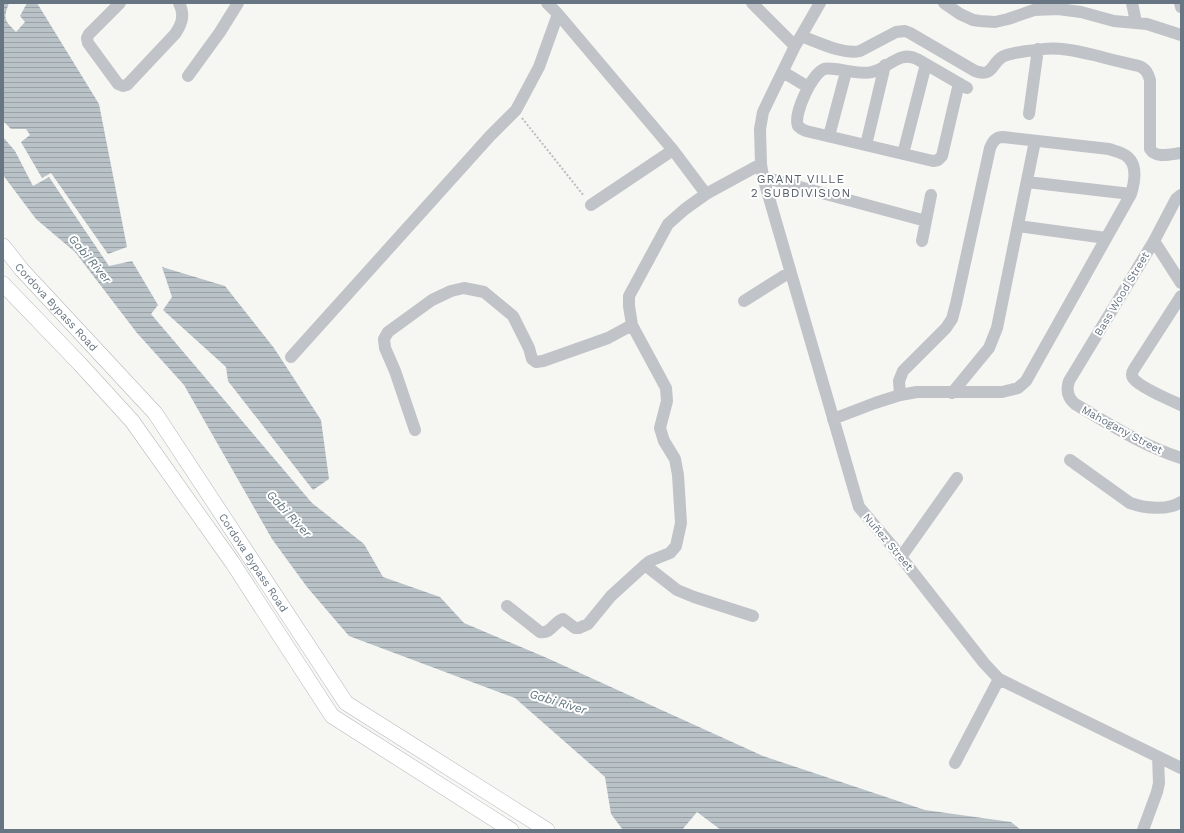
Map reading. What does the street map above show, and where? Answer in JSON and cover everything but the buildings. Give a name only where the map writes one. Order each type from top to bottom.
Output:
[{"type":"main road","name":"Cordova Bypass Road","points":[[3,246],[22,270],[155,413],[346,702],[547,830]]},
{"type":"main road","name":"Cordova Bypass Road","points":[[3,284],[80,364],[132,421],[232,562],[332,716],[511,830]]},
{"type":"street","points":[[120,3],[89,34],[87,38],[88,43],[118,84],[122,86],[127,85],[175,34],[181,24],[182,14],[179,3]]},
{"type":"street","points":[[188,76],[220,32],[238,3]]},
{"type":"street","points":[[547,3],[673,150],[706,194]]},
{"type":"street","points":[[752,3],[798,41],[854,52],[860,51],[896,32],[905,31],[975,71],[984,73],[992,70],[997,61],[1006,56],[1053,48],[1070,50],[1144,68],[1150,80],[1150,149],[1152,152],[1159,155],[1181,153]]},
{"type":"street","name":"Nuñez Street","points":[[820,3],[798,41],[763,112],[760,129],[761,164],[763,177],[790,272],[859,507],[901,557],[984,663],[999,679],[1181,768]]},
{"type":"street","points":[[944,3],[959,9],[973,20],[995,22],[1008,19],[1027,8],[1034,10],[1080,7],[1114,21],[1136,22],[1153,25],[1181,35]]},
{"type":"street","points":[[1132,3],[1136,22]]},
{"type":"street","points":[[1180,3],[1181,7]]},
{"type":"street","points":[[291,357],[485,142],[516,110],[538,67],[558,14]]},
{"type":"street","points":[[1030,114],[1038,50]]},
{"type":"street","points":[[909,56],[913,57],[963,86],[941,158],[938,160],[903,154],[806,131],[799,126],[798,115],[802,100],[816,75],[823,70],[830,68],[846,72],[869,73],[885,66],[897,59],[909,56]]},
{"type":"street","points":[[903,154],[926,64]]},
{"type":"street","points":[[866,145],[885,66]]},
{"type":"street","points":[[783,72],[808,87]]},
{"type":"street","points":[[829,136],[846,72]]},
{"type":"street","points":[[833,419],[900,395],[917,392],[1002,392],[1018,388],[1022,385],[1026,381],[1131,194],[1134,172],[1131,159],[1124,154],[1109,149],[1004,137],[996,138],[992,143],[952,319],[946,328],[903,371],[899,381],[900,395]]},
{"type":"street","points":[[952,393],[989,348],[995,336],[1035,141]]},
{"type":"street","points":[[591,205],[673,150]]},
{"type":"street","points":[[507,606],[540,632],[544,633],[548,631],[563,619],[575,628],[580,628],[588,624],[611,596],[645,565],[650,561],[670,553],[676,546],[681,523],[679,482],[675,459],[664,441],[660,428],[667,401],[666,388],[632,325],[629,296],[668,224],[685,209],[706,194],[761,164]]},
{"type":"street","points":[[763,177],[926,221]]},
{"type":"street","points":[[1027,182],[1131,194]]},
{"type":"street","points":[[922,241],[931,195]]},
{"type":"street","name":"Bass Wood Street","points":[[1068,395],[1068,385],[1070,381],[1154,241],[1176,199],[1181,195]]},
{"type":"street","points":[[1018,226],[1106,238]]},
{"type":"street","points":[[1154,241],[1181,283]]},
{"type":"street","points":[[744,301],[790,272]]},
{"type":"street","points":[[415,430],[395,371],[385,348],[384,339],[388,332],[432,300],[451,291],[464,288],[484,292],[513,316],[529,348],[532,359],[536,362],[543,361],[608,338],[632,325]]},
{"type":"street","points":[[1181,296],[1134,369],[1132,375],[1143,385],[1156,393],[1181,405]]},
{"type":"street","name":"Mahogany Street","points":[[1068,395],[1071,401],[1075,404],[1140,442],[1181,458]]},
{"type":"street","points":[[1070,460],[1130,504],[1155,508],[1173,506],[1181,502]]},
{"type":"street","points":[[901,557],[957,478]]},
{"type":"street","points":[[645,565],[677,590],[753,616]]},
{"type":"street","points":[[955,763],[999,679]]},
{"type":"street","points":[[1143,830],[1159,783],[1158,757]]},
{"type":"path","points":[[516,110],[591,205]]},
{"type":"water","points":[[3,3],[9,3],[5,16],[9,25],[16,32],[25,22],[20,16],[27,3],[37,3],[99,104],[127,247],[108,254],[51,173],[42,178],[21,142],[30,135],[26,129],[11,129],[3,121]]},
{"type":"water","name":"Gabi River","points":[[3,137],[15,151],[33,186],[49,177],[109,266],[132,261],[158,305],[151,314],[312,503],[364,544],[383,577],[440,597],[464,623],[547,658],[763,756],[925,810],[1011,822],[1021,830],[721,830],[697,812],[682,830],[623,830],[611,814],[605,777],[515,698],[349,636],[307,587],[272,539],[184,385],[137,333],[75,252],[36,219],[3,175]]},
{"type":"water","points":[[162,267],[225,286],[274,348],[321,420],[329,479],[313,490],[228,381],[226,367],[163,310],[172,297]]},
{"type":"district","name":"GRANT VILLE 2 SUBDIVISION","points":[[801,186]]}]
